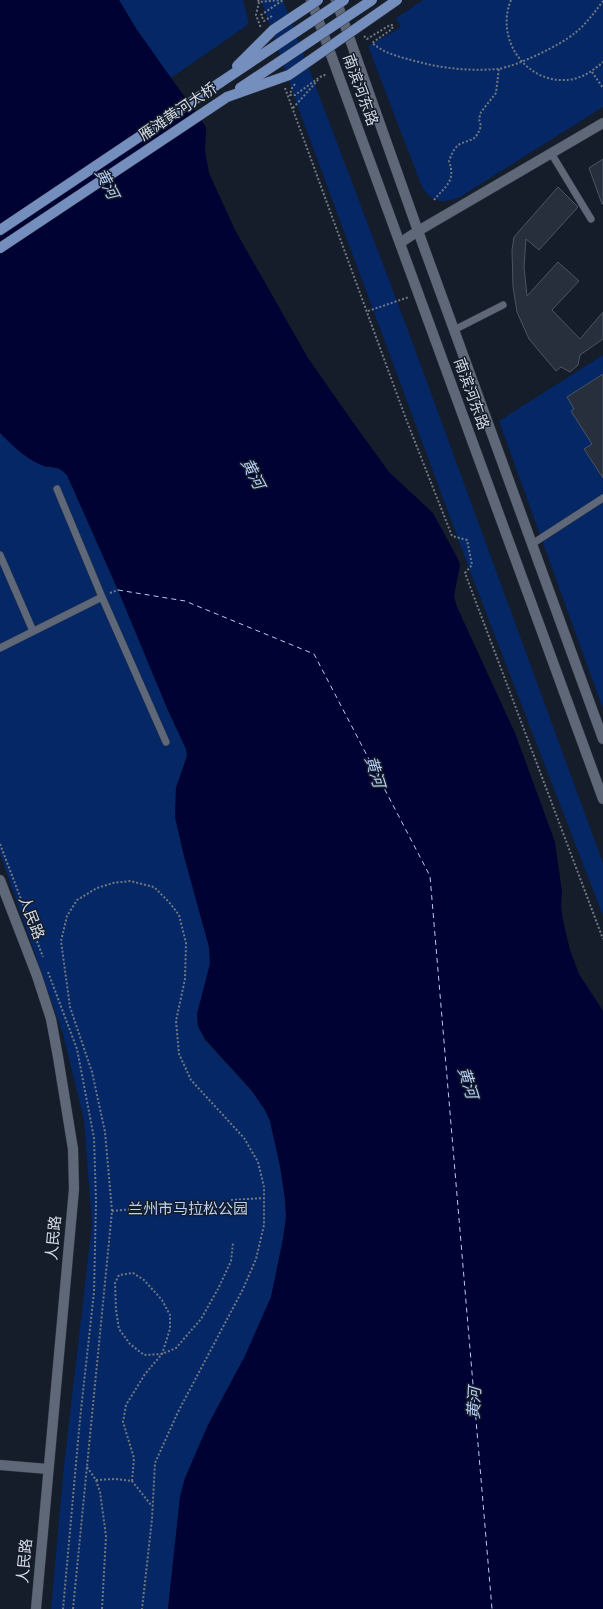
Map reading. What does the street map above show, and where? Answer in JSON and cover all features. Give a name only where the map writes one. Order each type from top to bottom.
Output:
[{"type":"main road","name":"南滨河东路","points":[[311,0],[603,799]]},
{"type":"main road","points":[[221,82],[273,30],[318,0]]},
{"type":"main road","name":"南滨河东路","points":[[336,0],[418,231],[603,739]]},
{"type":"main road","name":"雁滩黄河大桥","points":[[0,230],[344,0]]},
{"type":"main road","name":"雁滩黄河大桥","points":[[0,248],[372,0]]},
{"type":"main road","points":[[227,97],[289,74],[397,0]]},
{"type":"main road","points":[[400,244],[418,231],[603,123]]},
{"type":"main road","name":"人民路","points":[[0,880],[37,976],[51,1019],[73,1149],[74,1190],[36,1609]]},
{"type":"main road","points":[[0,1465],[48,1469]]},
{"type":"lane","points":[[551,153],[591,219]]},
{"type":"lane","points":[[454,330],[503,304]]},
{"type":"lane","points":[[57,490],[166,742]]},
{"type":"lane","points":[[532,544],[602,501]]},
{"type":"lane","points":[[0,555],[33,631]]},
{"type":"lane","points":[[0,648],[102,597]]},
{"type":"path","points":[[262,29],[256,14],[258,1],[282,0]]},
{"type":"path","points":[[277,14],[264,21],[260,15],[282,0]]},
{"type":"path","points":[[511,0],[507,9],[506,27],[510,45],[521,61],[535,73],[554,79],[573,79],[592,72],[603,62]]},
{"type":"path","points":[[361,34],[367,40],[390,25],[393,25],[392,29],[372,43],[387,53],[445,68],[473,70],[499,68],[521,61],[559,44],[575,33],[591,18],[603,1]]},
{"type":"path","points":[[434,200],[449,183],[451,167],[449,161],[453,152],[459,145],[468,142],[478,133],[481,126],[478,119],[481,112],[496,93],[499,68]]},
{"type":"path","points":[[592,72],[603,88]]},
{"type":"path","points":[[293,108],[320,77],[295,95],[290,95],[292,88],[296,84]]},
{"type":"path","points":[[285,88],[368,311],[406,419],[452,536],[467,540],[472,566],[465,573],[603,939]]},
{"type":"path","points":[[368,311],[418,294]]},
{"type":"path","points":[[73,1609],[112,1211],[105,1132],[92,1072],[70,1007],[61,941],[67,916],[77,900],[97,888],[113,883],[130,882],[154,888],[169,902],[179,915],[186,943],[185,979],[176,1021],[179,1054],[191,1080],[244,1138],[258,1162],[264,1187],[264,1225],[256,1259],[243,1289],[178,1412],[155,1464],[142,1609]]},
{"type":"path","points":[[231,1200],[264,1198]]},
{"type":"path","points":[[112,1211],[143,1208]]},
{"type":"path","points":[[152,1506],[132,1481],[134,1458],[123,1422],[126,1405],[145,1374],[162,1354],[170,1329],[170,1315],[162,1300],[144,1280],[133,1273],[120,1275],[115,1282],[116,1310],[119,1329],[130,1344],[144,1355],[162,1354],[176,1348],[201,1319],[218,1289],[231,1261],[233,1243]]},
{"type":"path","points":[[86,1466],[96,1480],[100,1492],[106,1536],[102,1609]]},
{"type":"path","points":[[96,1480],[115,1479],[132,1481]]},
{"type":"green space","points":[[119,0],[243,0],[249,24],[171,78],[137,30]]},
{"type":"green space","points":[[261,0],[283,0],[406,325],[603,863],[603,916],[470,571],[299,110]]},
{"type":"green space","points":[[423,0],[603,0],[603,107],[460,197],[449,201],[439,201],[434,199],[422,187],[368,46],[401,27],[396,18]]},
{"type":"green space","points":[[603,355],[603,709],[499,421]]},
{"type":"green space","name":"兰州市马拉松公园","points":[[0,433],[46,467],[59,468],[67,475],[186,749],[187,756],[176,788],[175,817],[209,947],[210,964],[197,1014],[198,1026],[205,1040],[252,1091],[265,1110],[270,1121],[280,1166],[285,1199],[286,1217],[283,1239],[271,1297],[245,1356],[208,1425],[185,1478],[180,1497],[168,1609],[51,1609],[64,1466],[92,1224],[84,1120],[63,1034],[0,854]]},
{"type":"water","name":"黄河","points":[[0,0],[119,0],[137,30],[206,127],[205,151],[209,173],[235,230],[308,358],[389,472],[433,513],[458,559],[460,565],[454,596],[457,607],[515,733],[555,842],[562,892],[561,907],[570,950],[579,974],[603,1011],[603,1609],[168,1609],[180,1497],[185,1478],[208,1425],[245,1356],[271,1297],[283,1239],[286,1217],[285,1199],[280,1166],[270,1121],[265,1110],[252,1091],[205,1039],[198,1026],[197,1014],[210,964],[209,947],[175,817],[176,788],[187,756],[186,749],[67,475],[59,469],[43,466],[28,458],[0,433]]},
{"type":"building","points":[[603,159],[603,204],[602,204],[589,168]]},
{"type":"building","points":[[558,187],[578,207],[539,250],[526,239],[524,267],[527,296],[558,262],[579,281],[552,310],[580,339],[603,312],[603,339],[580,355],[578,365],[570,372],[561,367],[556,371],[529,339],[517,312],[513,287],[512,250],[514,237]]},
{"type":"building","points":[[603,374],[603,478],[584,449],[592,444],[571,411],[574,409],[567,397]]},
{"type":"ferry route","points":[[118,590],[185,601],[314,654],[430,876],[492,1609]]}]
